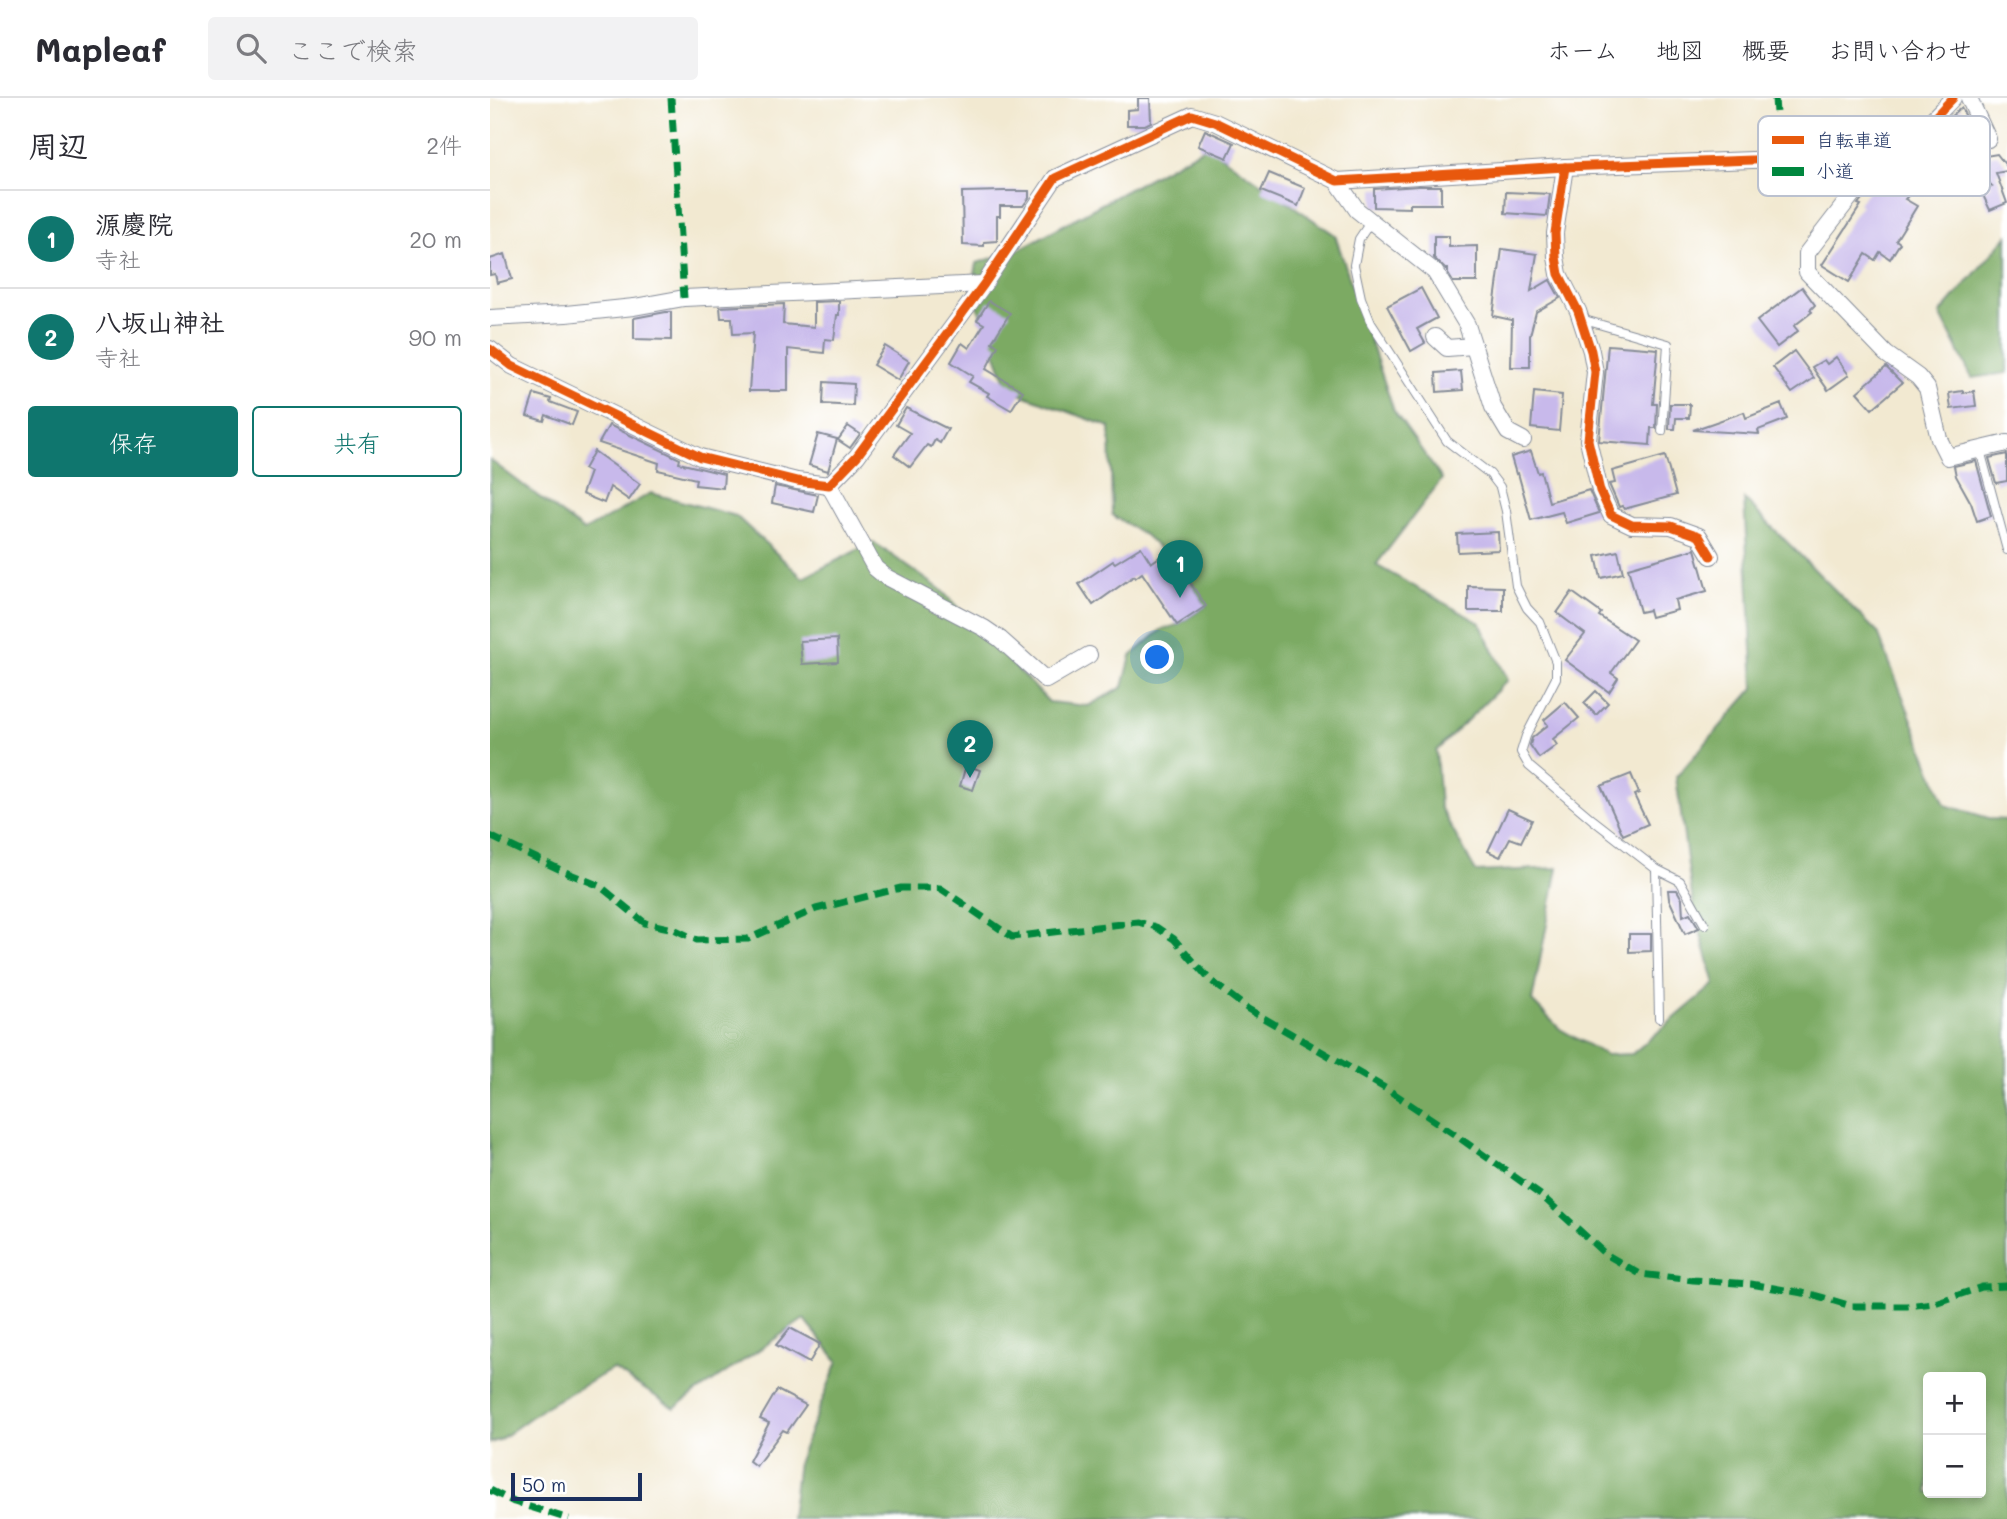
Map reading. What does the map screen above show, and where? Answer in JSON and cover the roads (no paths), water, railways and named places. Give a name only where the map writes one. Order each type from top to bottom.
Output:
[{"type":"street","points":[[1192,115],[1193,98]]},
{"type":"street","points":[[1935,116],[1953,98]]},
{"type":"street","points":[[1969,98],[1977,116]]},
{"type":"street","points":[[829,485],[857,456],[984,284],[1055,178],[1192,115],[1215,122],[1337,181],[1565,167],[1758,160]]},
{"type":"street","points":[[1565,167],[1555,233],[1556,257],[1559,274],[1581,319],[1595,372],[1588,440],[1600,491],[1611,516],[1632,525],[1671,526],[1699,536],[1710,556]]},
{"type":"street","points":[[1337,181],[1357,210],[1435,272],[1467,325],[1493,407],[1508,432],[1523,440]]},
{"type":"street","points":[[1851,196],[1807,253],[1807,272],[1886,354],[1918,377],[1927,388],[1939,439],[1948,457],[2007,443]]},
{"type":"street","points":[[490,318],[634,307],[684,298],[984,284]]},
{"type":"street","points":[[1435,337],[1447,348],[1474,346]]},
{"type":"street","points":[[490,349],[512,366],[700,457],[797,481],[829,485]]},
{"type":"street","points":[[829,485],[876,568],[886,577],[984,628],[1046,680],[1089,655]]},
{"type":"lane","points":[[1371,220],[1359,239],[1354,265],[1361,298],[1371,323],[1447,441],[1490,474],[1500,487],[1506,510],[1516,586],[1527,608],[1540,622],[1556,662],[1556,678],[1526,736],[1521,752],[1529,766],[1656,869],[1680,881],[1705,925]]},
{"type":"lane","points":[[1581,319],[1668,344],[1662,431]]},
{"type":"lane","points":[[1980,450],[2007,550]]},
{"type":"lane","points":[[1656,869],[1659,1018]]},
{"type":"place","name":"源慶院","points":[[1180,598]]},
{"type":"place","name":"八坂山神社","points":[[970,778]]}]
